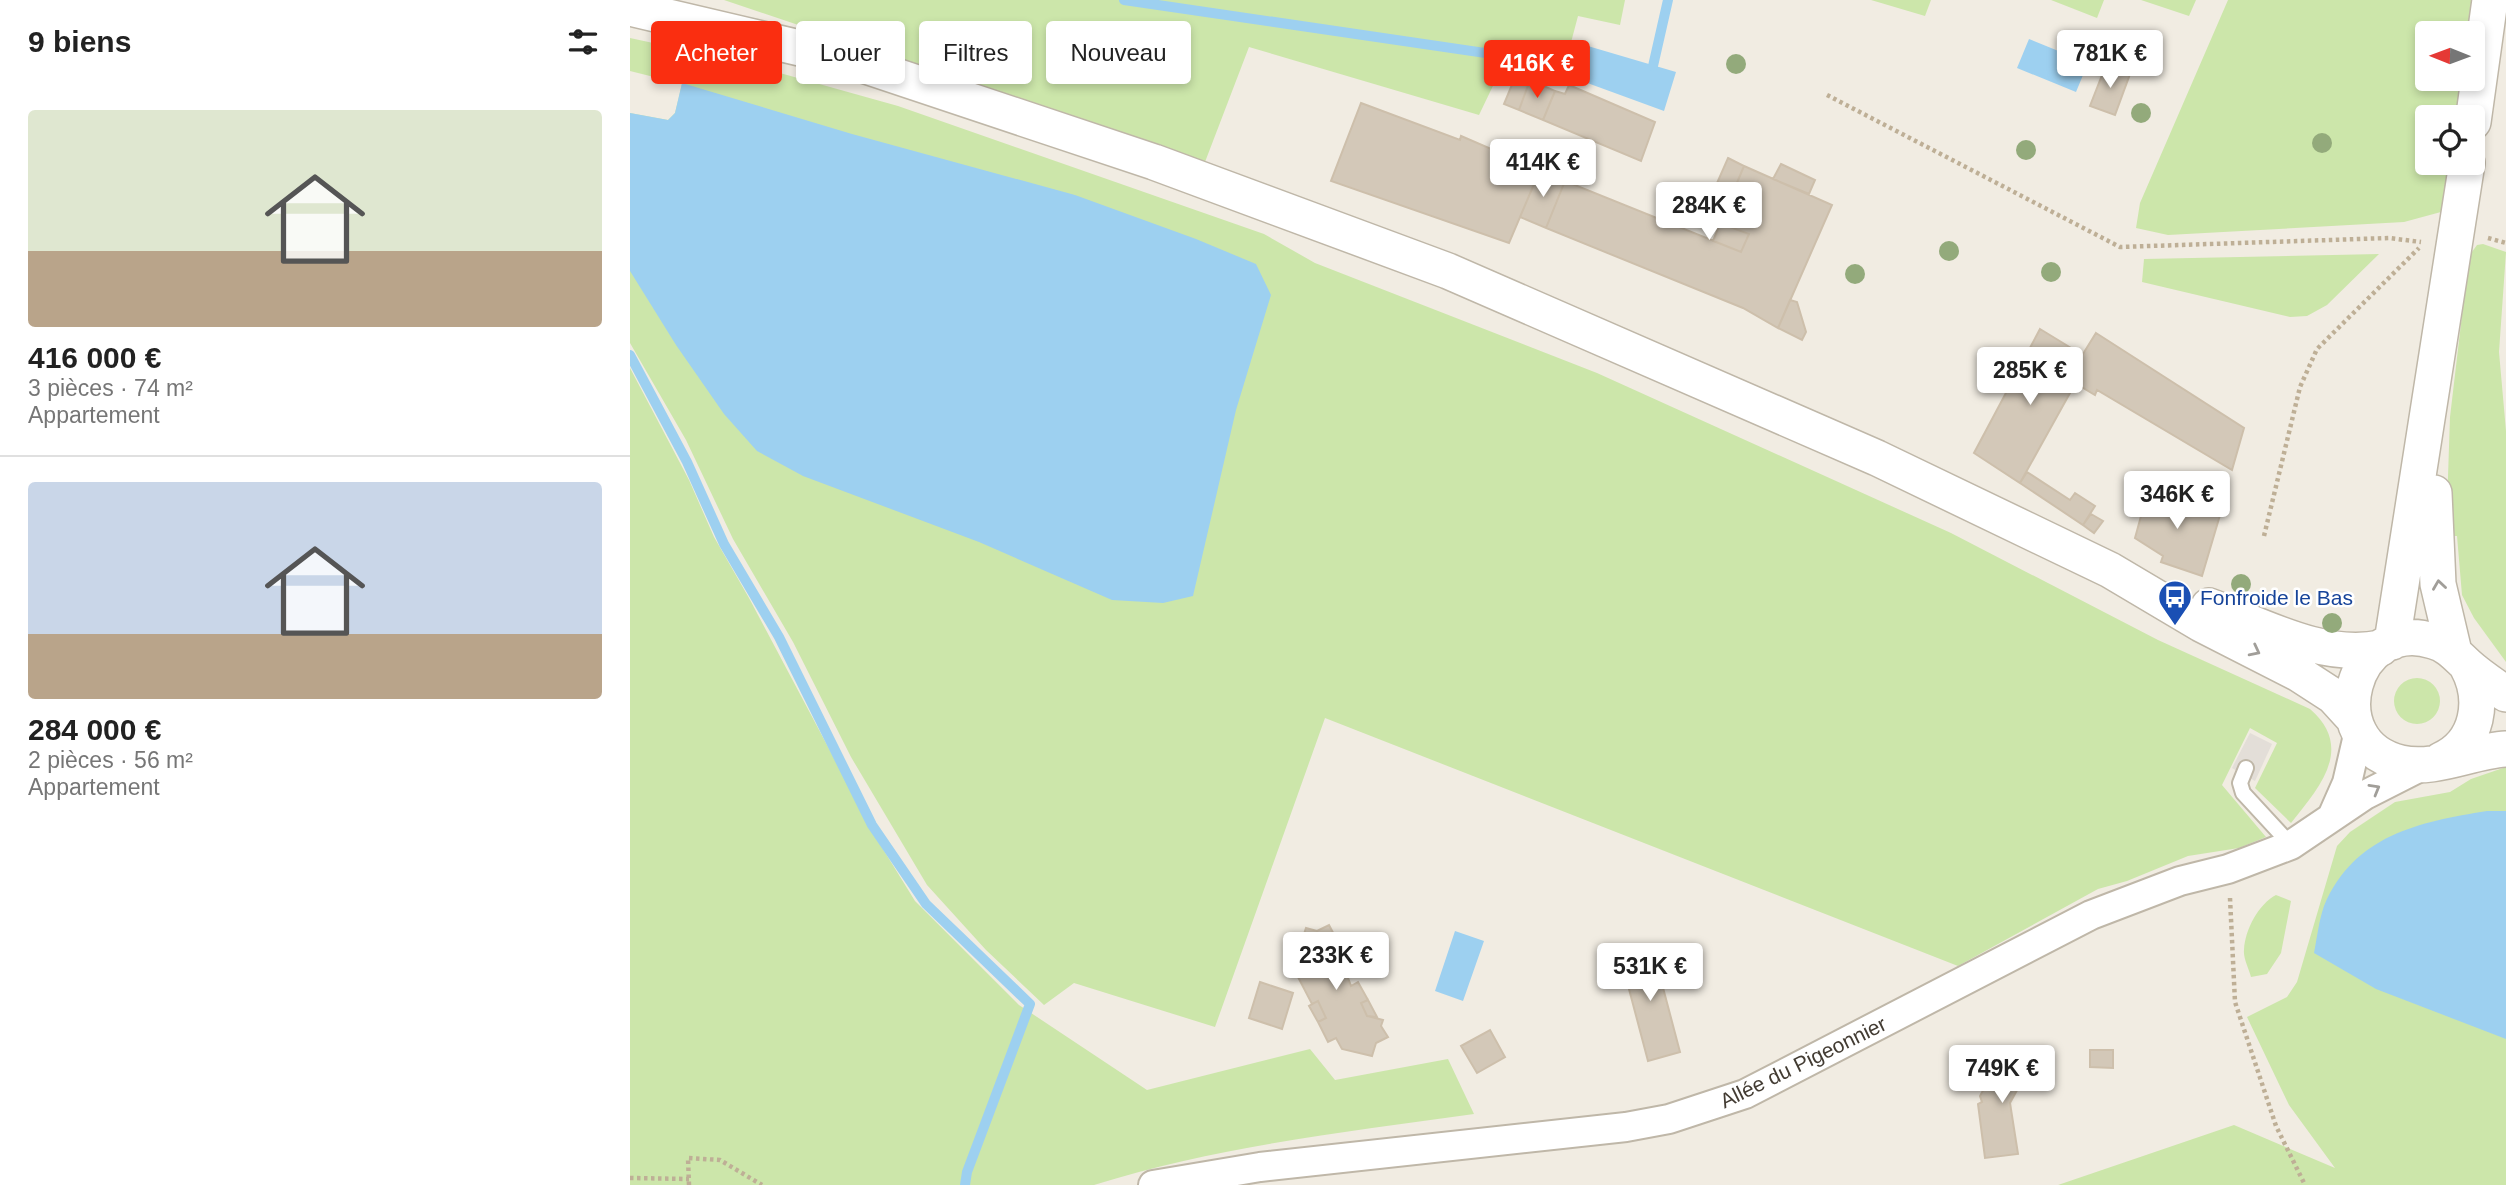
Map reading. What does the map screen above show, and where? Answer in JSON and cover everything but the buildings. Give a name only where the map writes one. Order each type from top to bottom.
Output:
[{"type":"street","points":[[2475,105],[2490,0]]},
{"type":"street","points":[[630,8],[842,58],[1154,162],[1448,271],[1877,458],[2110,570],[2202,624],[2299,674],[2333,696],[2375,751],[2386,758],[2411,765],[2506,749]]},
{"type":"street","points":[[2331,820],[2347,783],[2356,725],[2352,692],[2356,679],[2370,656],[2386,645],[2438,364],[2465,175]]},
{"type":"street","points":[[2429,763],[2447,757],[2466,740],[2477,716],[2477,690],[2461,659],[2438,584],[2434,526],[2438,364]]},
{"type":"street","points":[[2110,570],[2310,644],[2342,652],[2405,639],[2431,640],[2461,659],[2506,694]]},
{"type":"street","name":"Allée du Pigeonnier","points":[[1153,1185],[1260,1167],[1626,1127],[1694,1112],[1745,1094],[1788,1073],[2091,915],[2180,881],[2228,869],[2291,845],[2365,795],[2429,763]]},
{"type":"lane","points":[[2246,768],[2240,783],[2243,793],[2291,845]]},
{"type":"path","points":[[1827,95],[2120,247],[2389,238],[2425,243],[2399,265],[2317,349],[2300,387],[2264,536]]},
{"type":"path","points":[[2228,869],[2235,1002],[2276,1126],[2305,1185]]},
{"type":"path","points":[[630,1178],[689,1182],[688,1158],[720,1160],[762,1185]]},
{"type":"shaded area","points":[[2250,733],[2272,744],[2255,781],[2232,768]]},
{"type":"green space","points":[[724,0],[1625,0],[1620,25],[1578,16],[1560,84],[1502,67],[1479,115],[1249,47],[1205,162],[973,84],[1032,84],[1032,21],[919,21],[919,66],[905,61],[905,21],[796,21],[796,24]]},
{"type":"green space","points":[[1871,0],[1931,0],[1925,16]]},
{"type":"green space","points":[[2051,0],[2104,0],[2097,18]]},
{"type":"green space","points":[[2141,0],[2196,0],[2189,16]]},
{"type":"green space","points":[[2228,0],[2482,0],[2476,21],[2415,21],[2415,91],[2469,91],[2467,105],[2415,105],[2415,175],[2457,175],[2452,209],[2404,222],[2168,235],[2136,228],[2140,203]]},
{"type":"green space","points":[[630,38],[651,43],[651,76],[630,71]]},
{"type":"green space","points":[[782,73],[796,77],[796,84],[820,84],[898,106],[1264,234],[1315,263],[1597,373],[1951,533],[2158,640],[2310,709],[2323,724],[2330,738],[2328,768],[2312,796],[2291,823],[2255,788],[2277,743],[2250,728],[2222,785],[2266,837],[2239,848],[2188,856],[2127,881],[2098,889],[1958,966],[1325,718],[1215,1027],[1074,983],[1044,1005],[986,950],[927,885],[851,757],[793,642],[733,539],[686,440],[630,343],[630,113],[668,120],[675,113],[682,84],[782,84]]},
{"type":"green space","points":[[2483,244],[2506,252],[2499,352],[2506,431],[2506,662],[2474,618],[2462,595],[2457,536],[2446,536],[2450,417],[2469,256],[2477,245]]},
{"type":"green space","points":[[2379,254],[2327,305],[2307,316],[2290,317],[2142,282],[2144,259]]},
{"type":"green space","points":[[630,368],[689,480],[714,537],[878,841],[915,901],[1019,1005],[1147,1090],[1310,1049],[1335,1080],[1448,1059],[1474,1114],[1235,1150],[1141,1171],[1094,1185],[630,1185]]},
{"type":"green space","points":[[2417,678],[2426,679],[2433,685],[2439,692],[2439,710],[2433,717],[2426,723],[2417,724],[2408,723],[2401,717],[2395,710],[2394,701],[2395,692],[2401,685],[2408,679]]},
{"type":"green space","points":[[2506,767],[2506,1185],[2058,1185],[2234,1125],[2335,1168],[2289,1105],[2247,1017],[2287,997],[2297,982],[2337,846],[2350,832],[2395,802],[2450,792],[2471,779]]},
{"type":"green space","points":[[2276,895],[2291,901],[2281,953],[2267,974],[2251,977],[2244,953],[2247,934],[2264,904]]},
{"type":"water","points":[[2029,39],[2088,63],[2076,92],[2017,68]]},
{"type":"water","points":[[1581,44],[1676,72],[1664,111],[1571,77]]},
{"type":"water","points":[[682,84],[685,84],[852,134],[1075,195],[1256,264],[1271,295],[1236,410],[1193,596],[1163,603],[1112,600],[979,542],[803,476],[757,451],[724,414],[676,345],[630,271],[630,113],[668,120],[675,113]]},
{"type":"water","points":[[2487,811],[2506,811],[2506,1039],[2376,989],[2314,953],[2324,906],[2337,882],[2353,863],[2371,848],[2413,827]]},
{"type":"water","points":[[1455,931],[1484,941],[1463,1001],[1435,991]]},
{"type":"waterway","points":[[1124,0],[1574,66]]},
{"type":"waterway","points":[[1653,66],[1668,0]]},
{"type":"waterway","points":[[630,355],[687,462],[724,544],[779,637],[872,825],[926,904],[1030,1004],[967,1172],[965,1185]]},
{"type":"place","name":"Fonfroide le Bas","points":[[2175,627]]}]
